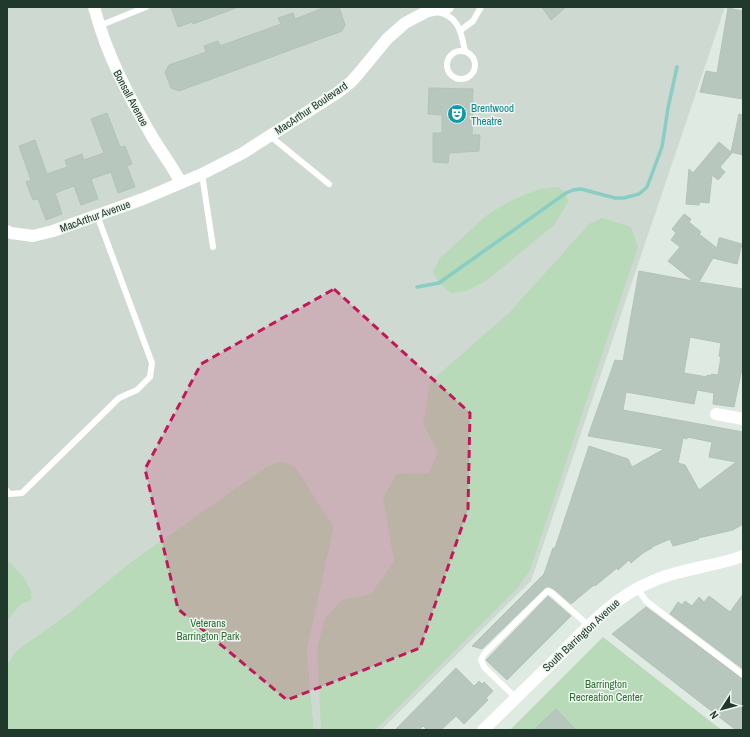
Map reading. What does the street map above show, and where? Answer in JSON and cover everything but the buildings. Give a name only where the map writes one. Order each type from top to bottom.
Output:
[{"type":"street","name":"Bonsall Avenue","points":[[94,7],[99,26],[113,63],[127,93],[176,172],[181,183]]},
{"type":"street","name":"MacArthur Boulevard","points":[[181,183],[243,153],[337,93],[351,82],[386,39],[405,23],[427,9],[448,7]]},
{"type":"street","name":"MacArthur Avenue","points":[[7,231],[11,233],[33,236],[53,231],[143,199],[181,183]]},
{"type":"street","points":[[716,414],[743,419]]},
{"type":"street","name":"South Barrington Avenue","points":[[483,730],[589,626],[621,597],[652,580],[743,556]]},
{"type":"lane","points":[[99,26],[146,7]]},
{"type":"lane","points":[[461,30],[473,21],[481,7]]},
{"type":"lane","points":[[427,9],[450,17],[461,30],[465,51],[473,56],[475,61],[474,71],[467,78],[458,79],[449,74],[446,65],[452,53],[460,50],[465,51]]},
{"type":"lane","points":[[270,136],[329,184]]},
{"type":"lane","points":[[202,174],[213,247]]},
{"type":"lane","points":[[7,491],[9,494],[22,494],[119,398],[137,390],[150,377],[152,363],[97,215]]},
{"type":"lane","points":[[637,588],[646,601],[743,675]]},
{"type":"lane","points":[[516,698],[484,667],[481,660],[484,654],[545,593],[548,591],[552,593],[589,626]]},
{"type":"highlighted area","points":[[334,289],[470,413],[468,509],[420,648],[287,700],[178,609],[145,469],[201,364]]},
{"type":"shaded area","points":[[7,7],[725,7],[531,581],[381,730],[314,730],[307,651],[334,527],[282,461],[267,466],[132,561],[65,616],[17,650],[7,664]]},
{"type":"green space","points":[[558,187],[566,193],[568,202],[554,225],[486,281],[466,291],[451,293],[439,283],[433,272],[440,258],[487,215],[512,200],[540,189]]},
{"type":"green space","points":[[602,218],[631,227],[638,247],[530,570],[517,589],[375,730],[321,730],[317,649],[325,618],[342,600],[371,594],[394,561],[383,498],[397,474],[429,473],[438,452],[423,424],[430,382],[509,313],[589,224]]},
{"type":"green space","name":"Veterans Barrington Park","points":[[282,461],[295,467],[334,527],[307,651],[314,730],[7,730],[7,664],[17,650],[65,616],[132,561],[267,466]]},
{"type":"green space","points":[[7,559],[24,578],[32,593],[30,595],[32,596],[30,601],[21,604],[7,620]]},
{"type":"green space","name":"Barrington Recreation Center","points":[[603,637],[715,725],[722,730],[510,730]]},
{"type":"waterway","points":[[417,287],[439,283],[566,193],[573,190],[581,189],[615,198],[624,198],[639,194],[647,187],[662,147],[668,108],[677,67]]},
{"type":"place","name":"Brentwood Theatre","points":[[457,114]]}]
